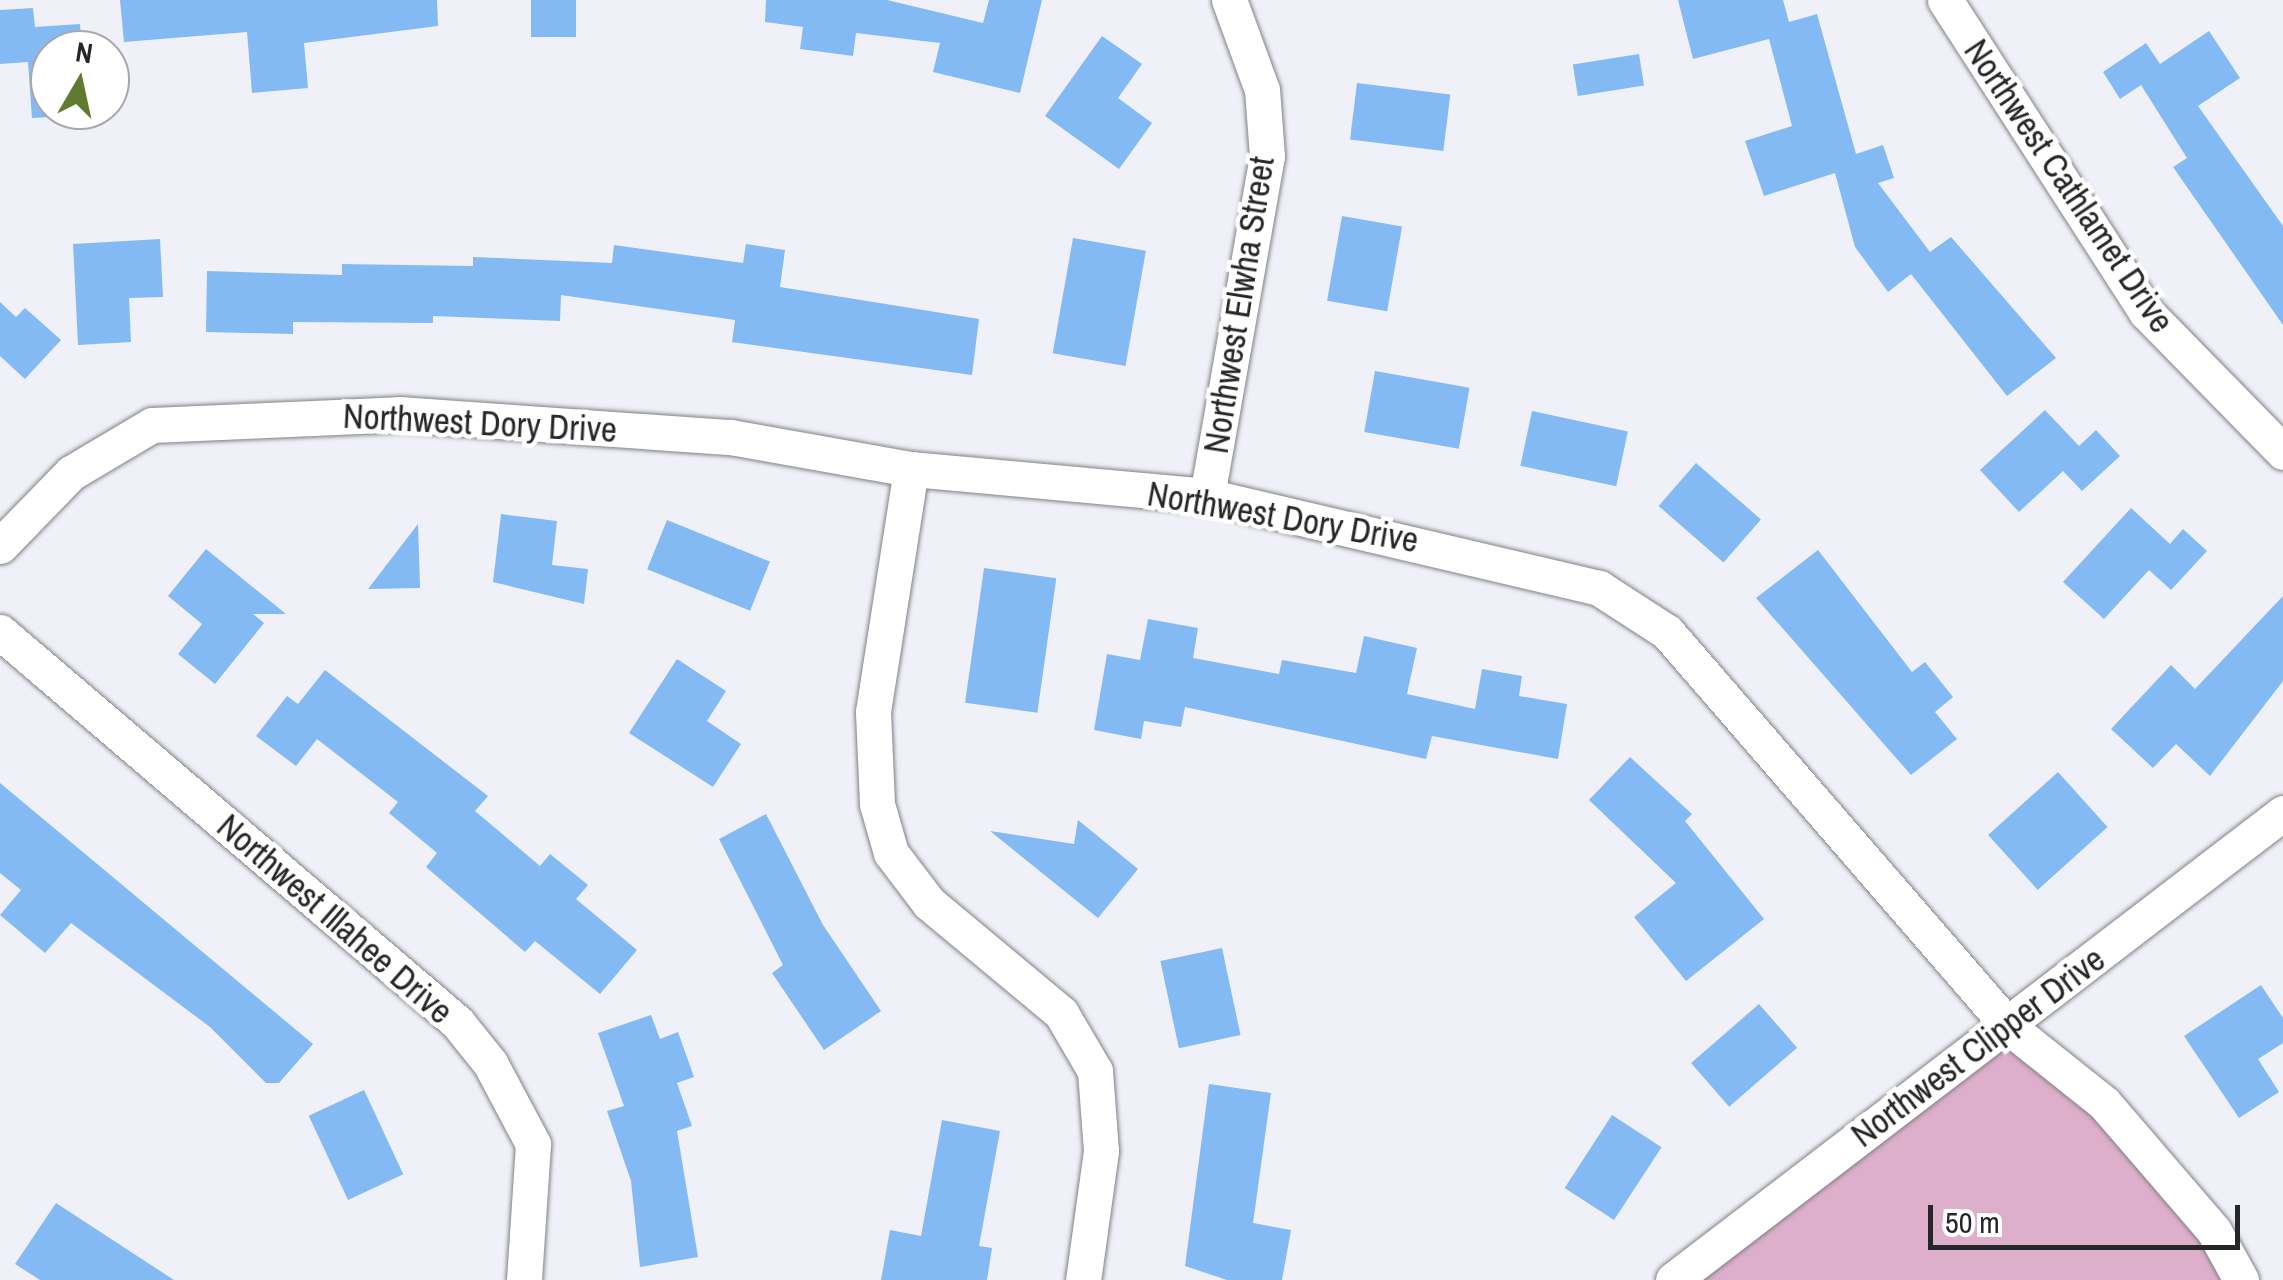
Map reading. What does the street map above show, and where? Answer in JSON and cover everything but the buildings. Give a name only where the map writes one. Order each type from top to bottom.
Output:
[{"type":"street","name":"Northwest Elwha Street","points":[[1208,496],[1267,156],[1262,90],[1229,0]]},
{"type":"street","name":"Northwest Cathlamet Drive","points":[[1945,0],[2146,312],[2283,452]]},
{"type":"street","name":"Northwest Dory Drive","points":[[0,546],[113,444],[152,426],[224,416],[399,414],[731,438],[911,470],[1208,496],[1516,562],[1599,588],[1668,632],[2010,1028],[2104,1103],[2214,1230],[2241,1280]]},
{"type":"street","points":[[911,470],[873,712],[876,804],[891,852],[928,903],[1061,1013],[1095,1071],[1101,1151],[1082,1280]]},
{"type":"street","name":"Northwest Illahee Drive","points":[[0,632],[457,1022],[490,1062],[533,1144],[524,1280]]},
{"type":"street","name":"Northwest Clipper Drive","points":[[1673,1280],[2010,1028],[2283,813]]},
{"type":"shaded area","points":[[2010,1028],[2104,1103],[2241,1280],[1673,1280]]}]
